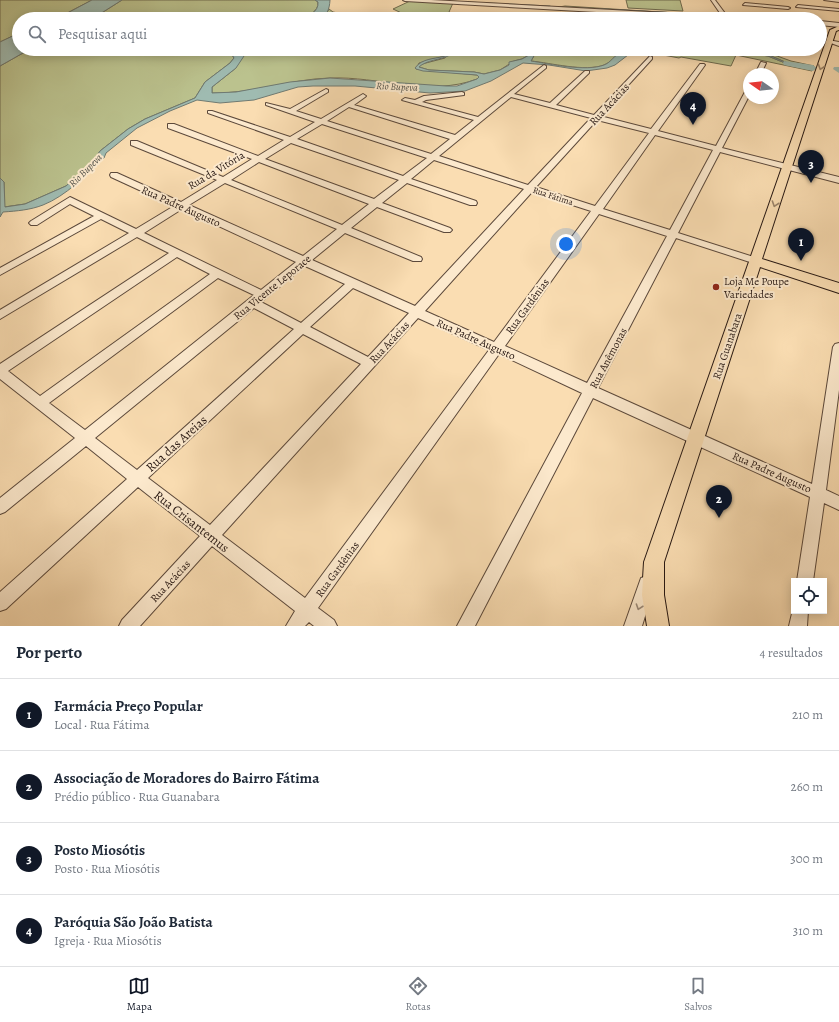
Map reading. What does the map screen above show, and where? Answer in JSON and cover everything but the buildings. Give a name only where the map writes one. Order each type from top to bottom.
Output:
[{"type":"main road","points":[[827,25],[838,27]]},
{"type":"main road","name":"Rua Guanabara","points":[[827,50],[838,27]]},
{"type":"main road","name":"Rua Guanabara","points":[[658,626],[653,595],[654,562],[825,56]]},
{"type":"main road","name":"Rua Fátima","points":[[756,261],[839,288]]},
{"type":"street","points":[[405,0],[555,5],[642,12]]},
{"type":"street","points":[[460,0],[663,12]]},
{"type":"street","points":[[713,0],[721,12]]},
{"type":"street","points":[[798,6],[838,11],[835,1],[826,0]]},
{"type":"street","points":[[747,12],[744,2],[788,8]]},
{"type":"street","points":[[830,41],[839,44]]},
{"type":"street","name":"Rua Acácias","points":[[128,626],[650,58]]},
{"type":"street","points":[[761,68],[763,63]]},
{"type":"street","name":"Rua Gardênias","points":[[295,626],[702,65]]},
{"type":"street","name":"Rua Vicente Leporace","points":[[1,506],[544,67]]},
{"type":"street","points":[[551,106],[587,72]]},
{"type":"street","points":[[291,111],[326,91]]},
{"type":"street","points":[[417,102],[424,98],[462,94]]},
{"type":"street","points":[[509,95],[839,180]]},
{"type":"street","name":"Rua da Vitória","points":[[0,315],[363,96]]},
{"type":"street","points":[[405,100],[479,119]]},
{"type":"street","name":"Rua Anêmonas","points":[[466,626],[743,101]]},
{"type":"street","name":"Rua Fátima","points":[[268,104],[756,261]]},
{"type":"street","points":[[348,105],[456,138]]},
{"type":"street","points":[[210,112],[473,203]]},
{"type":"street","points":[[171,126],[447,230]]},
{"type":"street","points":[[134,143],[417,259]]},
{"type":"street","name":"Rua Padre Augusto","points":[[114,175],[839,503]]},
{"type":"street","points":[[34,223],[70,200],[262,295]]},
{"type":"street","points":[[0,272],[102,215]]},
{"type":"street","points":[[0,371],[177,252]]},
{"type":"street","points":[[40,403],[218,273]]},
{"type":"street","name":"Rua das Areias","points":[[0,603],[352,283]]},
{"type":"street","points":[[253,303],[370,364]]},
{"type":"street","points":[[805,578],[839,348]]},
{"type":"street","name":"Rua Crisantemus","points":[[0,371],[328,626]]},
{"type":"street","points":[[633,626],[654,562]]},
{"type":"street","points":[[798,626],[800,614]]},
{"type":"green space","points":[[0,0],[92,0],[69,12],[12,12],[12,36],[0,42]]},
{"type":"green space","points":[[122,0],[315,0],[318,2],[317,8],[314,12],[103,12]]},
{"type":"green space","points":[[626,0],[680,0],[683,11],[628,8]]},
{"type":"green space","points":[[410,1],[453,3],[449,12],[399,12],[393,9]]},
{"type":"green space","points":[[565,6],[660,12],[650,12],[559,7]]},
{"type":"green space","points":[[18,56],[233,56],[234,58],[230,63],[205,82],[195,98],[145,119],[128,129],[100,151],[92,163],[66,186],[25,204],[4,207],[4,182],[0,178],[0,66]]},
{"type":"green space","points":[[239,56],[445,56],[419,63],[416,69],[477,75],[479,77],[477,79],[459,84],[441,86],[422,86],[348,78],[330,78],[300,81],[227,93],[212,93],[212,87],[236,68]]},
{"type":"green space","points":[[446,56],[527,56],[514,61],[500,70],[484,74],[474,72],[429,70],[419,67],[422,64],[445,58]]},
{"type":"green space","points":[[534,56],[618,56],[604,65],[587,68],[531,61]]},
{"type":"green space","points":[[668,56],[736,56],[731,66],[681,57]]},
{"type":"green space","points":[[741,56],[768,56],[790,65],[803,67],[770,56],[777,56],[814,66],[812,71]]},
{"type":"water","points":[[92,0],[122,0],[103,12],[69,12]]},
{"type":"water","points":[[315,0],[330,0],[327,12],[314,12],[317,8],[318,2]]},
{"type":"water","points":[[12,36],[12,56],[18,56],[0,66],[0,42]]},
{"type":"water","points":[[233,56],[244,56],[236,68],[212,87],[212,93],[236,92],[290,82],[330,78],[457,86],[479,77],[477,75],[423,71],[415,68],[421,62],[445,56],[447,56],[419,67],[429,70],[474,72],[484,74],[500,70],[509,65],[509,62],[527,56],[534,56],[531,61],[568,67],[588,68],[607,64],[616,56],[627,56],[615,65],[607,68],[586,71],[549,65],[523,63],[491,81],[465,91],[430,93],[355,86],[313,86],[298,87],[254,100],[220,103],[197,100],[170,111],[137,128],[106,153],[104,158],[60,196],[43,205],[33,208],[3,212],[0,217],[0,178],[4,182],[5,207],[25,204],[66,186],[92,163],[100,151],[128,129],[145,119],[195,98],[205,82],[230,63],[234,58]]},
{"type":"water","points":[[768,56],[806,67],[790,65]]},
{"type":"waterway","points":[[447,1],[550,6]]},
{"type":"waterway","points":[[566,7],[661,12]]},
{"type":"waterway","name":"Rio Bupeva","points":[[787,63],[813,68]]},
{"type":"place","name":"Paróquia São João Batista","points":[[693,125]]},
{"type":"place","name":"Posto Miosótis","points":[[811,183]]},
{"type":"place","name":"Farmácia Preço Popular","points":[[801,261]]},
{"type":"place","name":"Loja Me Poupe Variedades","points":[[716,287]]},
{"type":"place","name":"Associação de Moradores do Bairro Fátima","points":[[719,518]]}]
